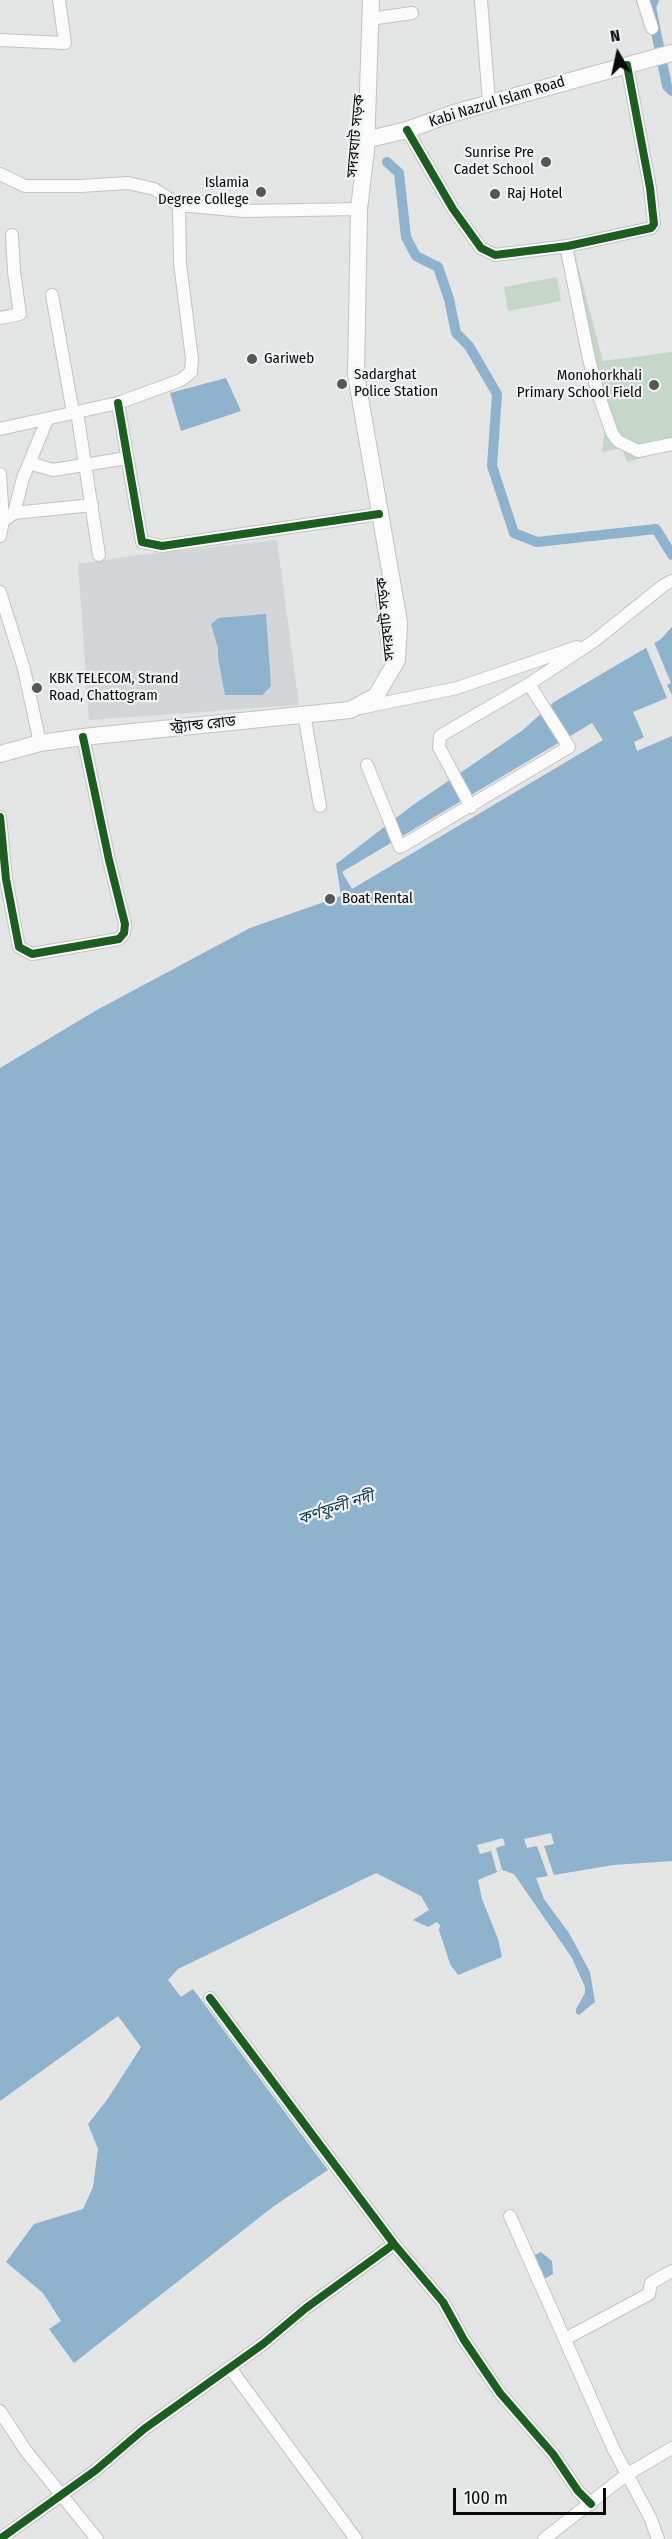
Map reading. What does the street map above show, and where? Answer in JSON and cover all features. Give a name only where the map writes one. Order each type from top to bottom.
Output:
[{"type":"main road","name":"সদরঘাট সড়ক","points":[[361,141],[365,0]]},
{"type":"main road","name":"সদরঘাট সড়ক","points":[[371,0],[354,209],[356,375],[375,515],[399,622],[400,647],[398,660],[392,672]]},
{"type":"main road","name":"Kabi Nazrul Islam Road","points":[[361,141],[407,130],[489,102],[666,55]]},
{"type":"main road","name":"স্ট্র্যান্ড রোড","points":[[0,754],[40,743],[83,737],[350,710],[376,696],[392,672]]},
{"type":"street","points":[[0,40],[65,43],[59,0]]},
{"type":"street","points":[[481,0],[489,102]]},
{"type":"street","points":[[643,0],[652,28]]},
{"type":"street","points":[[370,19],[412,13]]},
{"type":"street","points":[[407,130],[453,209],[481,248],[495,255],[566,246],[653,226],[650,188],[627,65]]},
{"type":"street","points":[[0,174],[25,186],[128,183],[154,189],[179,206],[243,211],[354,209]]},
{"type":"street","points":[[0,429],[118,403],[181,380],[190,372],[192,359],[180,263],[179,206]]},
{"type":"street","points":[[0,318],[20,314],[14,273],[12,235]]},
{"type":"street","points":[[566,246],[592,370],[612,433],[624,445],[638,450],[672,444]]},
{"type":"street","points":[[52,295],[85,466],[99,555]]},
{"type":"street","points":[[118,403],[142,542],[151,546],[375,515]]},
{"type":"street","points":[[14,513],[29,463],[47,420]]},
{"type":"street","points":[[29,463],[53,470],[127,458]]},
{"type":"street","points":[[0,474],[3,521],[0,536]]},
{"type":"street","points":[[3,521],[14,513],[92,505]]},
{"type":"street","points":[[471,807],[440,747],[440,736],[529,684],[594,641],[668,583]]},
{"type":"street","points":[[0,592],[24,669],[40,743]]},
{"type":"street","points":[[350,710],[457,688],[594,641]]},
{"type":"street","points":[[367,765],[400,847],[569,747],[535,697],[529,684]]},
{"type":"street","points":[[304,714],[320,806]]},
{"type":"street","points":[[0,817],[6,879],[19,947],[32,954],[119,939],[124,933],[125,924],[106,848],[83,737]]},
{"type":"street","points":[[210,1998],[394,2244],[443,2301],[464,2340],[500,2393],[591,2504]]},
{"type":"street","points":[[510,2216],[626,2475],[650,2517],[658,2539]]},
{"type":"street","points":[[0,2539],[96,2470],[144,2429],[264,2344],[306,2308],[394,2244]]},
{"type":"street","points":[[565,2339],[649,2294],[651,2283],[672,2271]]},
{"type":"street","points":[[230,2368],[356,2539]]},
{"type":"street","points":[[0,2411],[26,2451],[97,2539]]},
{"type":"street","points":[[544,2539],[626,2475],[672,2448]]},
{"type":"shaded area","points":[[277,540],[299,705],[89,720],[78,564]]},
{"type":"green space","points":[[574,252],[603,361],[672,352],[672,450],[627,462],[622,448],[602,452],[606,419],[589,386],[564,254]]},
{"type":"green space","points":[[557,277],[561,301],[508,311],[504,287]]},
{"type":"water","points":[[226,378],[241,411],[181,431],[170,393]]},
{"type":"water","points":[[266,614],[271,686],[262,695],[225,695],[218,648],[211,624],[219,618]]},
{"type":"water","name":"কর্ণফুলী নদী","points":[[672,627],[672,1861],[613,1865],[536,1878],[544,1899],[569,1933],[590,1972],[595,2002],[579,2015],[576,2009],[585,1993],[585,1987],[572,1958],[514,1874],[502,1870],[478,1880],[482,1899],[498,1939],[502,1957],[458,1975],[450,1964],[439,1930],[440,1925],[437,1922],[428,1927],[413,1920],[429,1910],[421,1896],[376,1873],[178,1969],[168,1980],[181,1997],[193,1989],[328,2170],[274,2206],[74,2363],[49,2329],[61,2321],[43,2293],[6,2262],[34,2224],[83,2209],[93,2187],[98,2149],[88,2124],[107,2100],[141,2047],[118,2016],[0,2101],[0,1068],[95,1011],[250,928],[341,896],[336,864],[413,805],[523,730],[554,702],[661,639]]},
{"type":"water","points":[[541,2252],[552,2261],[553,2274],[544,2279],[533,2256]]},
{"type":"pier","points":[[653,640],[671,683],[667,685],[672,695],[672,736],[637,751],[634,742],[644,737],[633,712],[667,698],[645,645]]},
{"type":"pier","points":[[592,723],[603,740],[352,889],[342,872]]},
{"type":"pier","points":[[551,1833],[554,1844],[544,1846],[555,1878],[549,1879],[537,1846],[527,1848],[524,1839]]},
{"type":"pier","points":[[503,1838],[505,1845],[496,1848],[502,1870],[497,1872],[491,1851],[480,1854],[477,1845]]},
{"type":"waterway","points":[[654,0],[651,7],[667,86],[672,91]]},
{"type":"waterway","points":[[387,162],[399,173],[406,237],[416,256],[438,267],[449,299],[456,333],[469,346],[497,394],[492,466],[514,533],[537,542],[656,529],[672,555]]},
{"type":"cycle path","points":[[407,130],[453,209],[481,248],[495,255],[568,246],[651,228],[654,224],[650,188],[627,65]]},
{"type":"cycle path","points":[[118,403],[142,542],[162,546],[379,514]]},
{"type":"cycle path","points":[[0,817],[6,879],[19,947],[32,954],[119,939],[124,933],[125,924],[83,737]]},
{"type":"cycle path","points":[[210,1998],[394,2244],[443,2302],[464,2340],[500,2393],[553,2454],[578,2491],[591,2504]]},
{"type":"cycle path","points":[[0,2539],[96,2470],[144,2429],[263,2344],[306,2308],[394,2244]]},
{"type":"place","name":"Sunrise Pre Cadet School","points":[[546,162]]},
{"type":"place","name":"Islamia Degree College","points":[[261,192]]},
{"type":"place","name":"Raj Hotel","points":[[495,194]]},
{"type":"place","name":"Gariweb","points":[[252,359]]},
{"type":"place","name":"Sadarghat Police Station","points":[[342,384]]},
{"type":"place","name":"Monohorkhali Primary School Field","points":[[654,385]]},
{"type":"place","name":"KBK TELECOM, Strand Road, Chattogram","points":[[37,688]]},
{"type":"place","name":"Boat Rental","points":[[330,899]]}]
